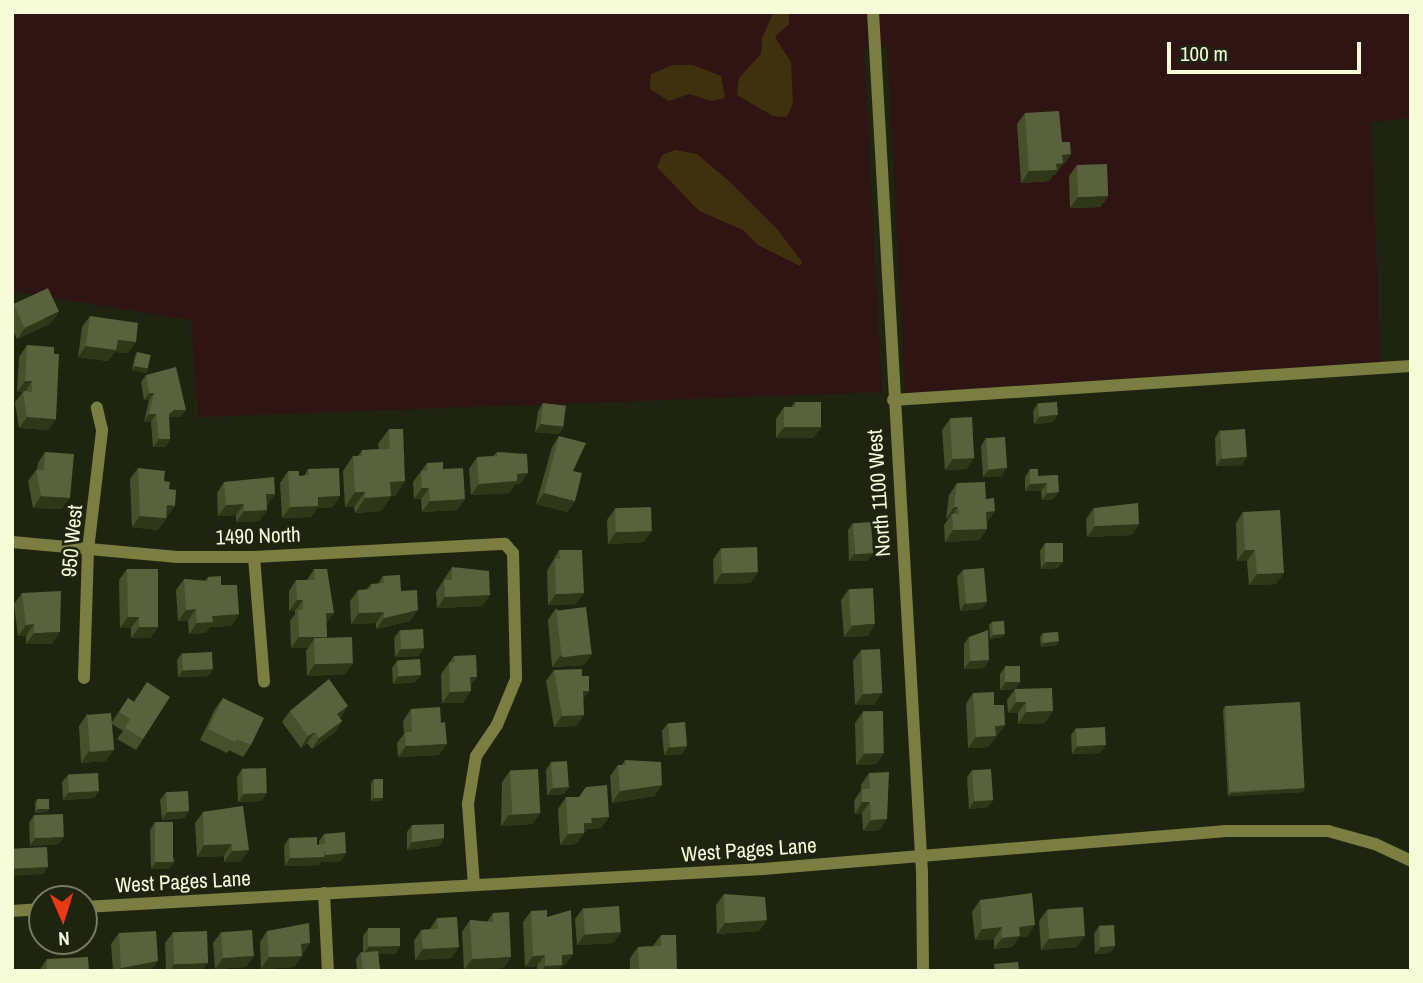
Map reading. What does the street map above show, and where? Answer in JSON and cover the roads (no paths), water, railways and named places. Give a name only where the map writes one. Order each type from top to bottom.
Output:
[{"type":"street","name":"North 1100 West","points":[[873,12],[921,857],[923,971]]},
{"type":"street","points":[[893,400],[1411,366]]},
{"type":"street","name":"950 West","points":[[84,678],[88,550],[102,430],[97,408]]},
{"type":"street","name":"1490 North","points":[[12,542],[88,550],[254,557],[505,544],[513,552],[516,679],[497,725],[477,756],[468,804],[474,885]]},
{"type":"street","points":[[254,557],[264,681]]},
{"type":"street","name":"West Pages Lane","points":[[98,906],[921,857],[1226,831],[1315,829],[1375,844],[1411,860]]},
{"type":"street","points":[[324,893],[328,971]]}]
